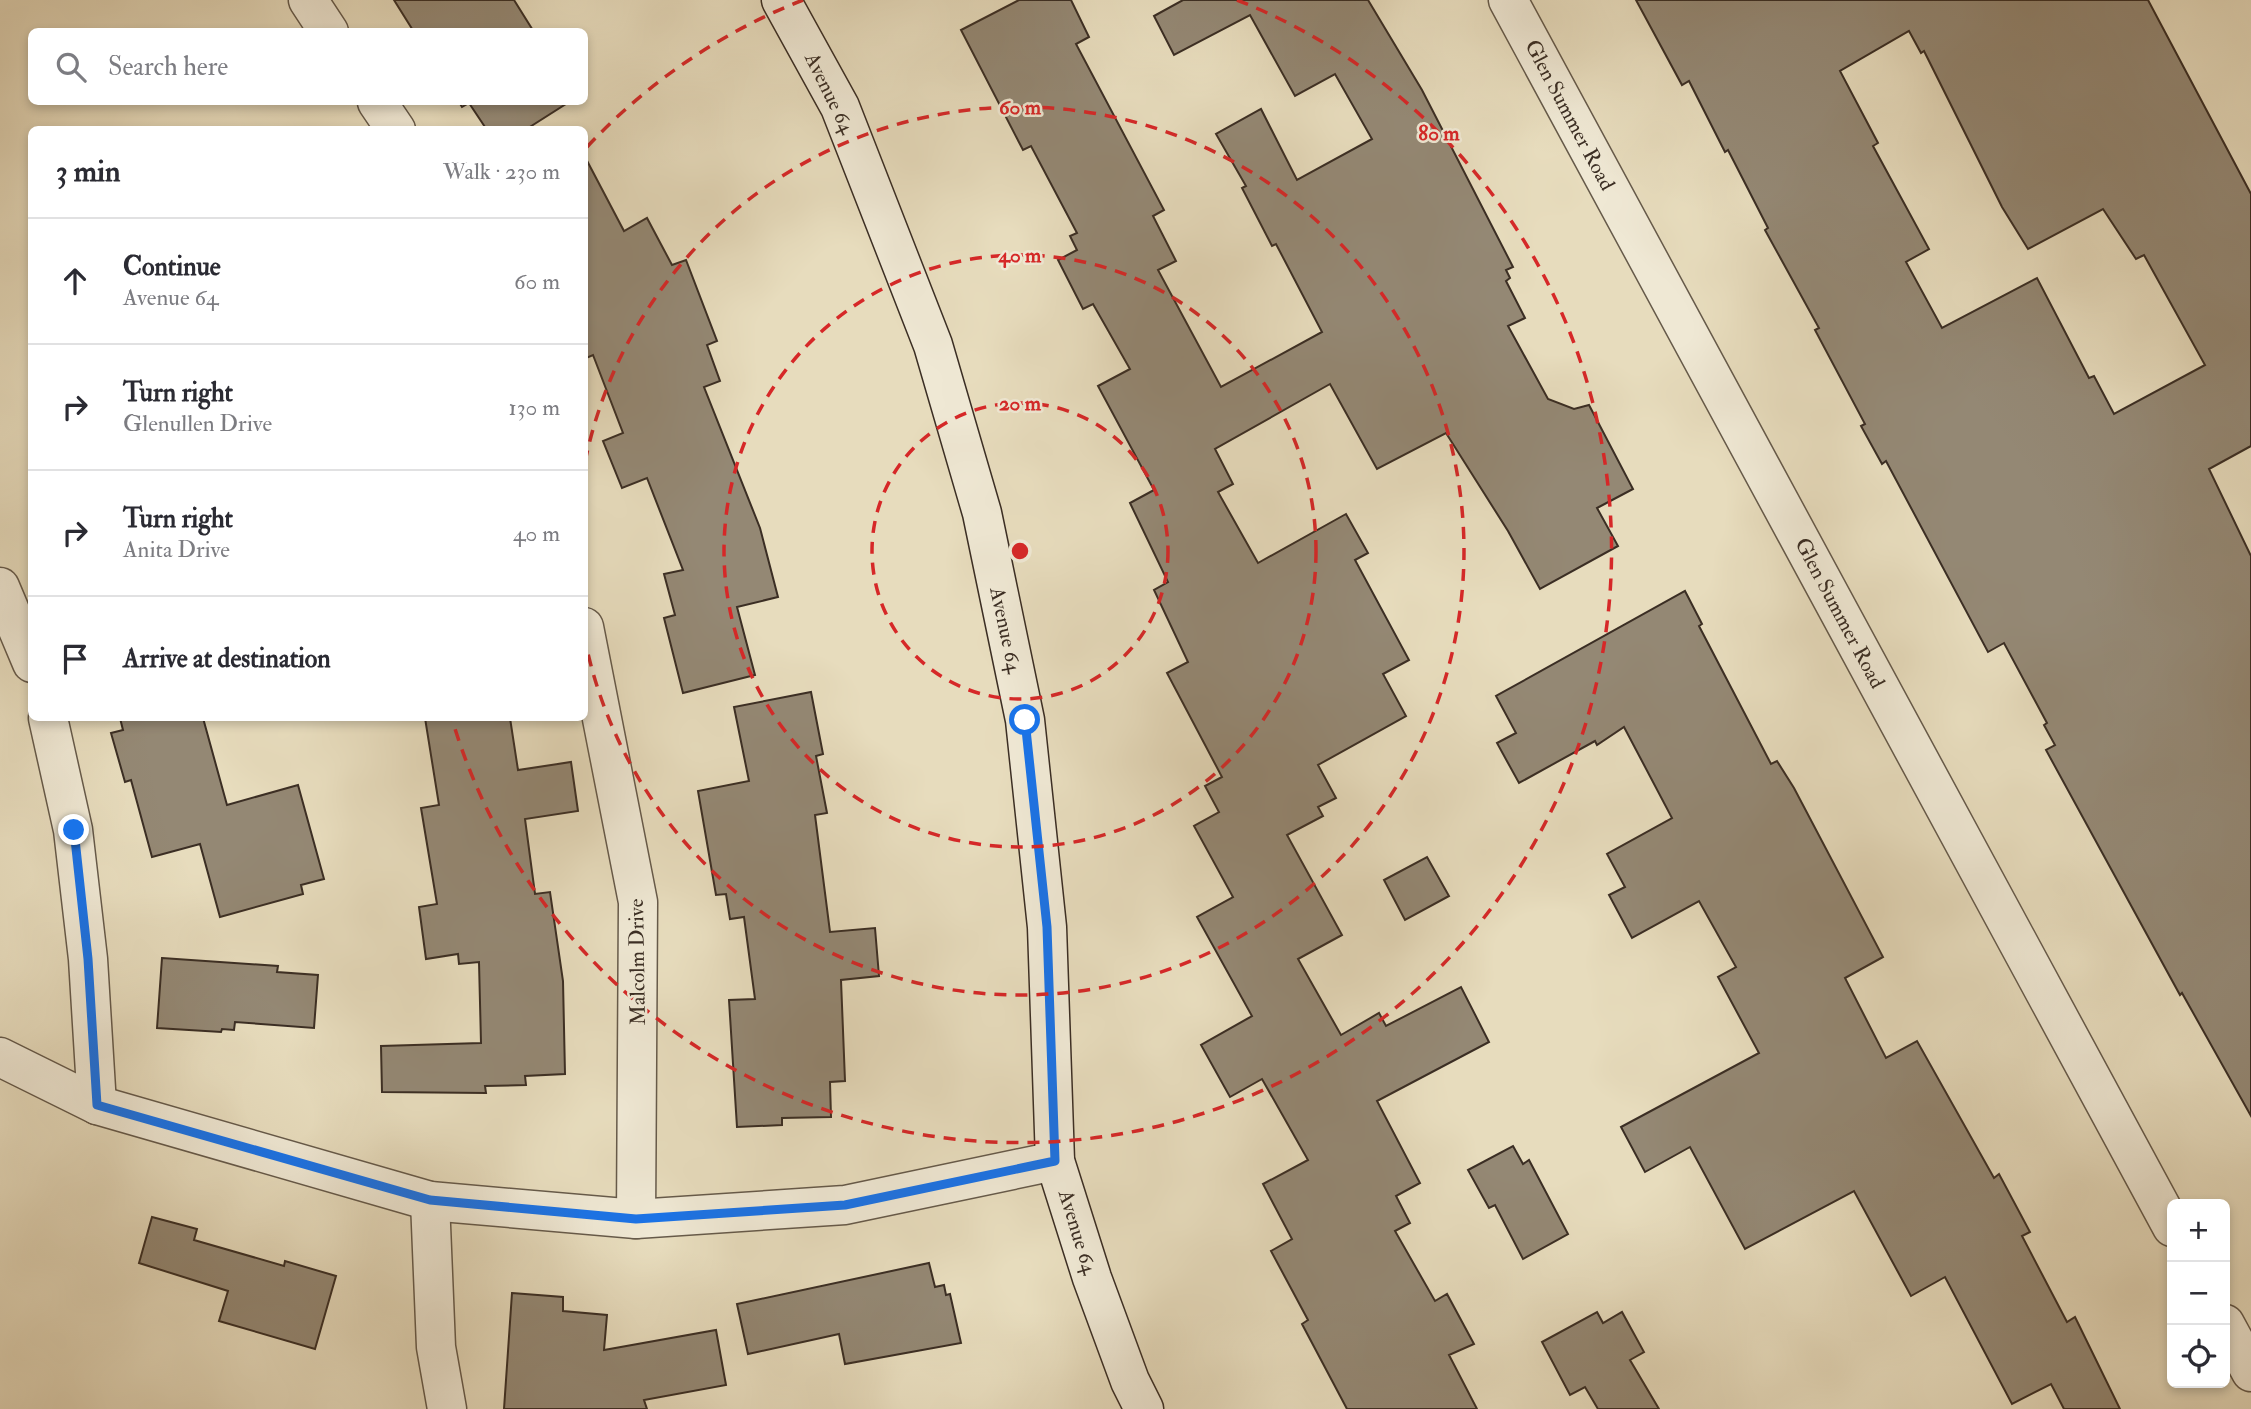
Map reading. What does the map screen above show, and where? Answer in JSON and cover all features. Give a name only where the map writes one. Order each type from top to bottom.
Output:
[{"type":"street","points":[[308,0],[326,28]]},
{"type":"street","name":"Avenue 64","points":[[781,0],[840,107],[923,320],[982,513],[1025,720],[1047,927],[1055,1161],[1091,1279],[1130,1381],[1144,1409]]},
{"type":"street","name":"Glen Summer Road","points":[[1508,0],[2167,1218]]},
{"type":"street","points":[[379,105],[393,126]]},
{"type":"street","points":[[0,587],[28,654]]},
{"type":"street","name":"Malcolm Drive","points":[[588,647],[638,902],[636,1219]]},
{"type":"street","points":[[49,721],[74,830],[88,959],[97,1105]]},
{"type":"street","points":[[0,1057],[97,1105],[430,1200],[636,1219],[845,1205],[1055,1161]]},
{"type":"street","points":[[430,1200],[436,1348],[447,1409]]},
{"type":"street","points":[[2226,1325],[2251,1372]]},
{"type":"building","points":[[394,0],[514,0],[532,28],[412,28]]},
{"type":"building","points":[[1019,0],[1071,0],[1089,37],[1076,44],[1164,210],[1153,216],[1176,261],[1158,270],[1221,387],[1322,332],[1276,244],[1272,246],[1242,188],[1246,186],[1216,134],[1261,109],[1297,180],[1372,139],[1335,74],[1295,96],[1250,15],[1174,55],[1154,16],[1183,0],[1368,0],[1422,90],[1513,267],[1506,270],[1510,278],[1506,281],[1525,318],[1508,326],[1548,399],[1574,409],[1589,405],[1633,489],[1597,508],[1618,546],[1540,589],[1508,531],[1446,433],[1377,469],[1330,384],[1215,449],[1233,484],[1218,492],[1258,563],[1346,514],[1368,553],[1355,560],[1409,660],[1383,674],[1406,716],[1318,765],[1336,798],[1318,807],[1323,816],[1287,835],[1342,935],[1298,959],[1341,1035],[1379,1013],[1386,1026],[1461,987],[1489,1042],[1377,1101],[1420,1183],[1396,1196],[1410,1223],[1395,1231],[1435,1301],[1447,1294],[1474,1344],[1449,1355],[1477,1409],[1347,1409],[1302,1324],[1308,1320],[1271,1251],[1292,1239],[1263,1184],[1308,1160],[1262,1079],[1230,1097],[1201,1045],[1252,1016],[1197,917],[1233,897],[1194,826],[1219,812],[1205,786],[1222,777],[1167,673],[1188,662],[1154,590],[1168,582],[1130,503],[1154,490],[1098,386],[1130,369],[1093,304],[1083,309],[1058,260],[1077,250],[1070,236],[1077,233],[1031,146],[1023,150],[961,30]]},
{"type":"building","points":[[1636,0],[2148,0],[2251,194],[2251,446],[2209,469],[2251,556],[2251,1116],[2182,993],[2180,995],[2046,750],[2055,745],[2044,725],[2047,723],[2004,643],[1988,652],[1886,461],[1882,464],[1861,426],[1865,424],[1815,330],[1819,328],[1765,230],[1768,228],[1728,150],[1725,152],[1689,81],[1682,85]],"holes":[[[1909,31],[1921,53],[1924,51],[2002,207],[2028,249],[2103,209],[2136,259],[2144,255],[2205,365],[2114,414],[2094,376],[2089,378],[2037,278],[1942,328],[1906,262],[1929,249],[1873,146],[1878,143],[1840,71]]]},
{"type":"building","points":[[470,105],[564,105],[531,126],[484,126]]},
{"type":"building","points":[[588,163],[624,231],[647,218],[672,265],[686,260],[717,341],[707,345],[720,381],[704,387],[760,528],[778,597],[737,607],[755,675],[683,693],[664,618],[675,615],[664,574],[683,570],[647,478],[622,488],[603,441],[623,433],[593,355],[588,357]]},
{"type":"building","points":[[1685,591],[1702,624],[1699,626],[1771,764],[1777,761],[1794,788],[1883,957],[1845,978],[1886,1058],[1917,1041],[1994,1178],[1999,1174],[2030,1232],[2022,1236],[2067,1322],[2075,1317],[2120,1409],[2064,1409],[2051,1384],[2012,1404],[1945,1277],[1911,1296],[1854,1191],[1745,1249],[1690,1147],[1645,1172],[1621,1127],[1759,1053],[1718,977],[1736,967],[1699,901],[1632,938],[1609,895],[1625,887],[1607,854],[1672,818],[1624,727],[1597,745],[1595,741],[1519,783],[1497,743],[1516,733],[1496,696]]},
{"type":"building","points":[[811,692],[823,754],[816,756],[827,813],[815,815],[830,932],[875,928],[879,976],[841,980],[845,1081],[830,1082],[831,1117],[782,1118],[782,1125],[737,1127],[729,1000],[755,999],[744,917],[730,919],[726,894],[716,895],[698,791],[749,781],[734,707]]},
{"type":"building","points":[[121,721],[204,721],[227,805],[298,785],[324,879],[301,885],[303,894],[220,917],[200,844],[152,857],[131,780],[125,782],[111,733],[123,730]]},
{"type":"building","points":[[425,721],[510,721],[518,770],[571,762],[578,811],[525,819],[535,894],[550,892],[563,981],[565,1074],[525,1076],[526,1085],[485,1086],[486,1093],[382,1092],[381,1046],[481,1043],[479,962],[459,964],[458,954],[426,959],[419,907],[437,904],[421,808],[439,805]]},
{"type":"building","points":[[1427,857],[1449,896],[1405,920],[1384,880]]},
{"type":"building","points":[[162,958],[278,966],[277,972],[318,975],[314,1028],[235,1022],[234,1030],[222,1029],[221,1032],[157,1028]]},
{"type":"building","points":[[1513,1146],[1523,1164],[1529,1160],[1568,1234],[1523,1259],[1495,1205],[1489,1208],[1468,1170]]},
{"type":"building","points":[[152,1217],[197,1229],[194,1240],[284,1266],[285,1261],[336,1276],[315,1349],[219,1321],[228,1291],[139,1263]]},
{"type":"building","points":[[929,1263],[935,1287],[944,1285],[946,1295],[950,1294],[961,1343],[845,1364],[839,1334],[748,1354],[737,1304]]},
{"type":"building","points":[[512,1293],[563,1297],[563,1311],[607,1315],[604,1350],[716,1330],[726,1385],[644,1400],[647,1409],[504,1409]]},
{"type":"building","points":[[1597,1312],[1603,1323],[1622,1312],[1644,1352],[1630,1360],[1659,1409],[1598,1409],[1585,1387],[1570,1395],[1542,1342]]},
{"type":"route","points":[[74,830],[88,959],[97,1105],[430,1200],[636,1219],[845,1205],[1055,1161],[1047,927],[1025,720]]}]
